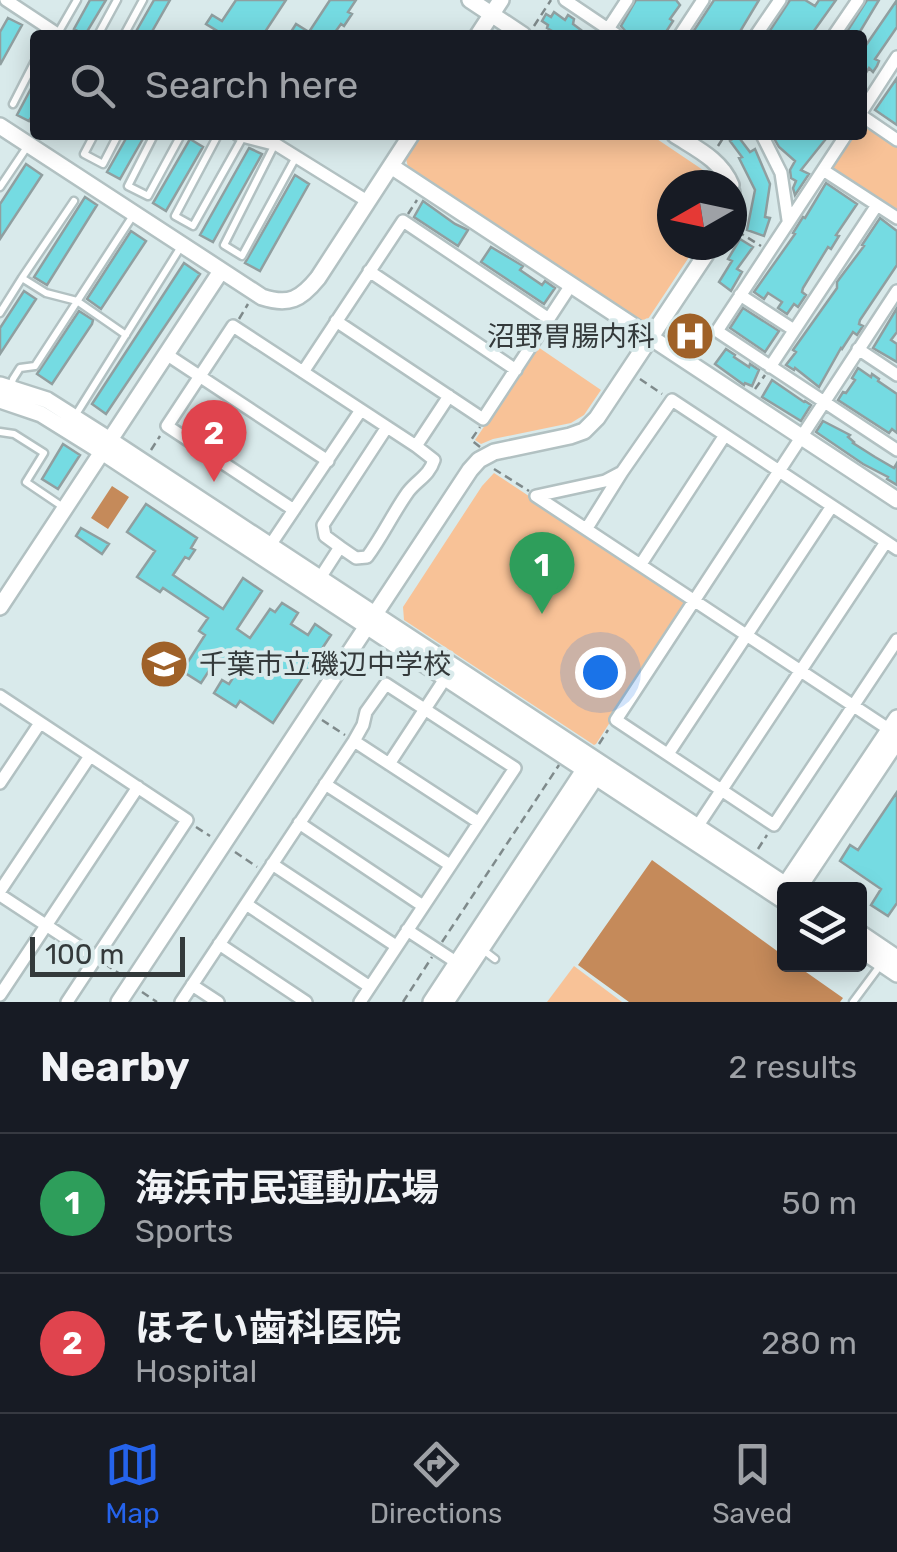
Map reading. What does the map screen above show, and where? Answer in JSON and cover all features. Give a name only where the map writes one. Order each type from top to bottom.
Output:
[{"type":"street","points":[[470,0],[496,7],[529,30]]},
{"type":"street","points":[[565,0],[609,30]]},
{"type":"street","points":[[613,30],[627,0]]},
{"type":"street","points":[[683,30],[703,0]]},
{"type":"street","points":[[759,30],[780,0]]},
{"type":"street","points":[[837,30],[858,0]]},
{"type":"street","points":[[11,2],[49,30]]},
{"type":"street","points":[[481,30],[496,7]]},
{"type":"street","points":[[867,106],[897,58]]},
{"type":"street","points":[[867,118],[897,140]]},
{"type":"street","points":[[0,126],[262,297],[284,302],[307,292],[318,278],[408,140]]},
{"type":"street","points":[[258,140],[275,144],[367,201]]},
{"type":"street","points":[[684,140],[723,170]]},
{"type":"street","points":[[766,140],[782,172],[788,221]]},
{"type":"street","points":[[843,140],[717,331],[897,450]]},
{"type":"street","points":[[391,166],[897,500]]},
{"type":"street","points":[[822,170],[897,218]]},
{"type":"street","points":[[770,367],[878,205]]},
{"type":"street","points":[[303,372],[403,221],[549,319]]},
{"type":"street","points":[[119,1002],[470,470],[494,452],[584,431],[597,418],[702,260]]},
{"type":"street","points":[[0,607],[221,271]]},
{"type":"street","points":[[370,271],[516,370]]},
{"type":"street","points":[[336,322],[483,419],[571,285]]},
{"type":"street","points":[[740,295],[794,330]]},
{"type":"street","points":[[896,295],[616,720],[774,826],[897,640]]},
{"type":"street","points":[[294,510],[167,426],[234,326],[431,456],[434,465],[411,488],[370,554],[361,559],[325,536],[322,529],[387,427]]},
{"type":"street","points":[[858,349],[897,375]]},
{"type":"street","points":[[166,354],[328,461]]},
{"type":"street","points":[[4,391],[47,400],[74,417],[106,446]]},
{"type":"street","points":[[4,391],[106,446],[777,886]]},
{"type":"street","points":[[416,446],[448,396]]},
{"type":"street","points":[[587,528],[672,400],[891,546],[800,670],[697,827]]},
{"type":"street","points":[[266,552],[361,410]]},
{"type":"street","points":[[640,564],[725,435]]},
{"type":"street","points":[[536,496],[605,481],[622,472]]},
{"type":"street","points":[[536,496],[895,731],[794,882]]},
{"type":"street","points":[[668,754],[832,506]]},
{"type":"street","points":[[320,578],[340,547]]},
{"type":"street","points":[[266,552],[320,578],[372,620]]},
{"type":"street","points":[[389,764],[449,673]]},
{"type":"street","points":[[181,1002],[354,740],[366,712],[386,684],[514,768],[360,1002]]},
{"type":"street","points":[[0,696],[187,820],[67,1002]]},
{"type":"street","points":[[0,783],[40,723]]},
{"type":"street","points":[[354,740],[478,822]]},
{"type":"street","points":[[90,756],[0,893],[96,958]]},
{"type":"street","points":[[593,765],[697,827],[777,886]]},
{"type":"street","points":[[446,1002],[462,966],[488,953],[593,765]]},
{"type":"street","points":[[431,1002],[462,966],[593,765]]},
{"type":"street","points":[[325,784],[450,865]]},
{"type":"street","points":[[0,995],[138,787]]},
{"type":"street","points":[[299,823],[423,906]]},
{"type":"street","points":[[270,868],[396,946]]},
{"type":"street","points":[[246,904],[370,986]]},
{"type":"street","points":[[407,930],[462,966]]},
{"type":"street","points":[[867,939],[889,958],[897,974]]},
{"type":"street","points":[[219,944],[306,1002]]},
{"type":"street","points":[[192,985],[218,1002]]},
{"type":"lane","points":[[57,30],[77,0]]},
{"type":"lane","points":[[101,30],[117,0]]},
{"type":"lane","points":[[127,30],[143,0]]},
{"type":"lane","points":[[0,12],[11,2]]},
{"type":"lane","points":[[13,104],[30,72]]},
{"type":"lane","points":[[91,140],[84,154],[103,164],[115,140]]},
{"type":"lane","points":[[151,140],[128,186],[148,196],[178,140]]},
{"type":"lane","points":[[215,140],[175,216],[194,226],[239,140]]},
{"type":"lane","points":[[0,187],[28,144]]},
{"type":"lane","points":[[275,144],[224,245],[242,256],[296,156]]},
{"type":"lane","points":[[0,313],[74,202]]},
{"type":"lane","points":[[4,391],[20,368],[35,366],[134,214]]},
{"type":"lane","points":[[74,417],[182,245]]},
{"type":"lane","points":[[22,278],[46,293],[77,301],[126,335]]},
{"type":"lane","points":[[0,432],[14,434],[44,453],[26,482],[65,508]]},
{"type":"lane","points":[[853,1002],[889,958]]},
{"type":"path","points":[[529,30],[550,0]]},
{"type":"path","points":[[717,147],[722,140]]},
{"type":"path","points":[[403,221],[421,194]]},
{"type":"path","points":[[747,238],[770,252]]},
{"type":"path","points":[[234,326],[252,299]]},
{"type":"path","points":[[752,395],[770,367]]},
{"type":"path","points":[[638,378],[672,400]]},
{"type":"path","points":[[481,448],[471,440],[483,419]]},
{"type":"path","points":[[148,454],[167,426]]},
{"type":"path","points":[[492,468],[536,496]]},
{"type":"path","points":[[321,719],[354,740]]},
{"type":"path","points":[[593,765],[616,720]]},
{"type":"path","points":[[403,1002],[560,764]]},
{"type":"path","points":[[187,820],[215,840]]},
{"type":"path","points":[[754,855],[774,826]]},
{"type":"path","points":[[234,851],[270,868]]},
{"type":"path","points":[[96,958],[124,977]]},
{"type":"path","points":[[141,991],[157,1002]]},
{"type":"shaded area","points":[[867,126],[897,146],[897,211],[834,169],[851,140],[867,140]]},
{"type":"shaded area","points":[[419,140],[658,140],[702,170],[657,170],[657,260],[687,260],[648,319],[641,320],[408,167],[406,159]]},
{"type":"shaded area","points":[[538,347],[601,390],[584,415],[571,423],[481,444],[475,440]]},
{"type":"shaded area","points":[[494,473],[685,599],[686,604],[594,745],[404,620],[403,607]]},
{"type":"shaded area","points":[[112,486],[129,497],[108,529],[91,518]]},
{"type":"shaded area","points":[[652,860],[777,951],[777,972],[806,972],[843,998],[840,1002],[629,1002],[578,965]]},
{"type":"shaded area","points":[[574,966],[622,1002],[547,1002]]},
{"type":"building","points":[[90,0],[106,0],[88,30],[74,29]]},
{"type":"building","points":[[154,0],[170,0],[153,30],[137,30]]},
{"type":"building","points":[[236,0],[286,0],[266,30],[216,30],[206,24],[212,15],[222,21]]},
{"type":"building","points":[[330,0],[356,0],[344,26],[341,24],[337,30],[310,30]]},
{"type":"building","points":[[636,0],[676,0],[680,5],[667,30],[624,30],[621,26]]},
{"type":"building","points":[[714,0],[759,0],[741,30],[694,30]]},
{"type":"building","points":[[790,0],[805,0],[815,6],[819,0],[836,0],[815,30],[770,30]]},
{"type":"building","points":[[867,0],[879,0],[861,30],[848,30]]},
{"type":"building","points":[[897,0],[897,27],[875,59],[879,61],[873,72],[869,68],[867,71],[867,44]]},
{"type":"building","points":[[554,12],[565,20],[568,15],[581,30],[550,30],[542,21],[546,14],[551,17]]},
{"type":"building","points":[[8,18],[22,25],[0,65],[0,32]]},
{"type":"building","points":[[897,78],[897,125],[875,110]]},
{"type":"building","points":[[30,90],[30,119],[17,115]]},
{"type":"building","points":[[125,140],[142,140],[120,179],[107,172]]},
{"type":"building","points":[[189,140],[203,147],[166,211],[153,203]]},
{"type":"building","points":[[731,140],[741,140],[750,152],[755,149],[770,184],[765,217],[770,218],[764,236],[747,230],[755,190],[739,158],[742,157]]},
{"type":"building","points":[[775,140],[825,140],[801,170],[809,174],[795,195],[796,181],[790,170],[795,161]]},
{"type":"building","points":[[249,148],[262,154],[213,242],[200,235]]},
{"type":"building","points":[[26,164],[42,175],[0,239],[0,204]]},
{"type":"building","points":[[295,175],[309,184],[260,271],[245,263]]},
{"type":"building","points":[[826,183],[857,204],[803,288],[806,295],[787,314],[778,308],[782,302],[768,293],[764,299],[754,292]]},
{"type":"building","points":[[85,197],[97,205],[47,285],[34,277]]},
{"type":"building","points":[[423,201],[468,230],[458,246],[414,217]]},
{"type":"building","points":[[880,218],[897,231],[897,265],[860,320],[863,326],[841,348],[819,387],[786,365]]},
{"type":"building","points":[[131,231],[146,241],[101,309],[87,299]]},
{"type":"building","points":[[491,247],[523,266],[520,270],[542,285],[545,281],[555,288],[544,304],[481,262]]},
{"type":"building","points":[[744,260],[737,269],[742,272],[731,291],[719,282],[732,261]]},
{"type":"building","points":[[184,263],[200,274],[106,414],[92,404]]},
{"type":"building","points":[[24,291],[36,299],[0,354],[0,328]]},
{"type":"building","points":[[743,308],[779,331],[765,352],[730,328]]},
{"type":"building","points":[[897,308],[897,332],[891,340],[897,344],[897,362],[873,348]]},
{"type":"building","points":[[79,311],[93,320],[92,324],[52,384],[37,374]]},
{"type":"building","points":[[726,349],[759,370],[752,386],[744,385],[715,364]]},
{"type":"building","points":[[858,368],[897,394],[897,433],[892,429],[889,433],[838,400],[855,380],[852,378]]},
{"type":"building","points":[[772,380],[811,405],[801,421],[762,397]]},
{"type":"building","points":[[823,421],[850,435],[853,443],[894,468],[897,463],[897,485],[816,432]]},
{"type":"building","points":[[63,444],[80,455],[58,489],[42,479]]},
{"type":"building","points":[[146,504],[197,538],[191,548],[195,550],[173,575],[223,609],[243,578],[262,591],[237,629],[250,638],[270,609],[275,612],[282,603],[298,613],[291,624],[308,635],[315,624],[331,635],[273,723],[240,701],[236,707],[214,693],[222,680],[229,684],[238,670],[218,657],[201,683],[182,671],[205,635],[199,631],[208,618],[163,588],[160,592],[137,577],[155,551],[127,532]]},
{"type":"building","points":[[81,528],[109,544],[102,554],[76,536]]},
{"type":"building","points":[[897,792],[897,903],[888,916],[871,905],[881,889],[840,861],[850,845],[858,850]]},
{"type":"place","name":"沼野胃腸内科","points":[[690,336]]},
{"type":"place","name":"ほそい歯科医院","points":[[214,482]]},
{"type":"place","name":"海浜市民運動広場","points":[[542,614]]},
{"type":"place","name":"千葉市立磯辺中学校","points":[[164,664]]}]
